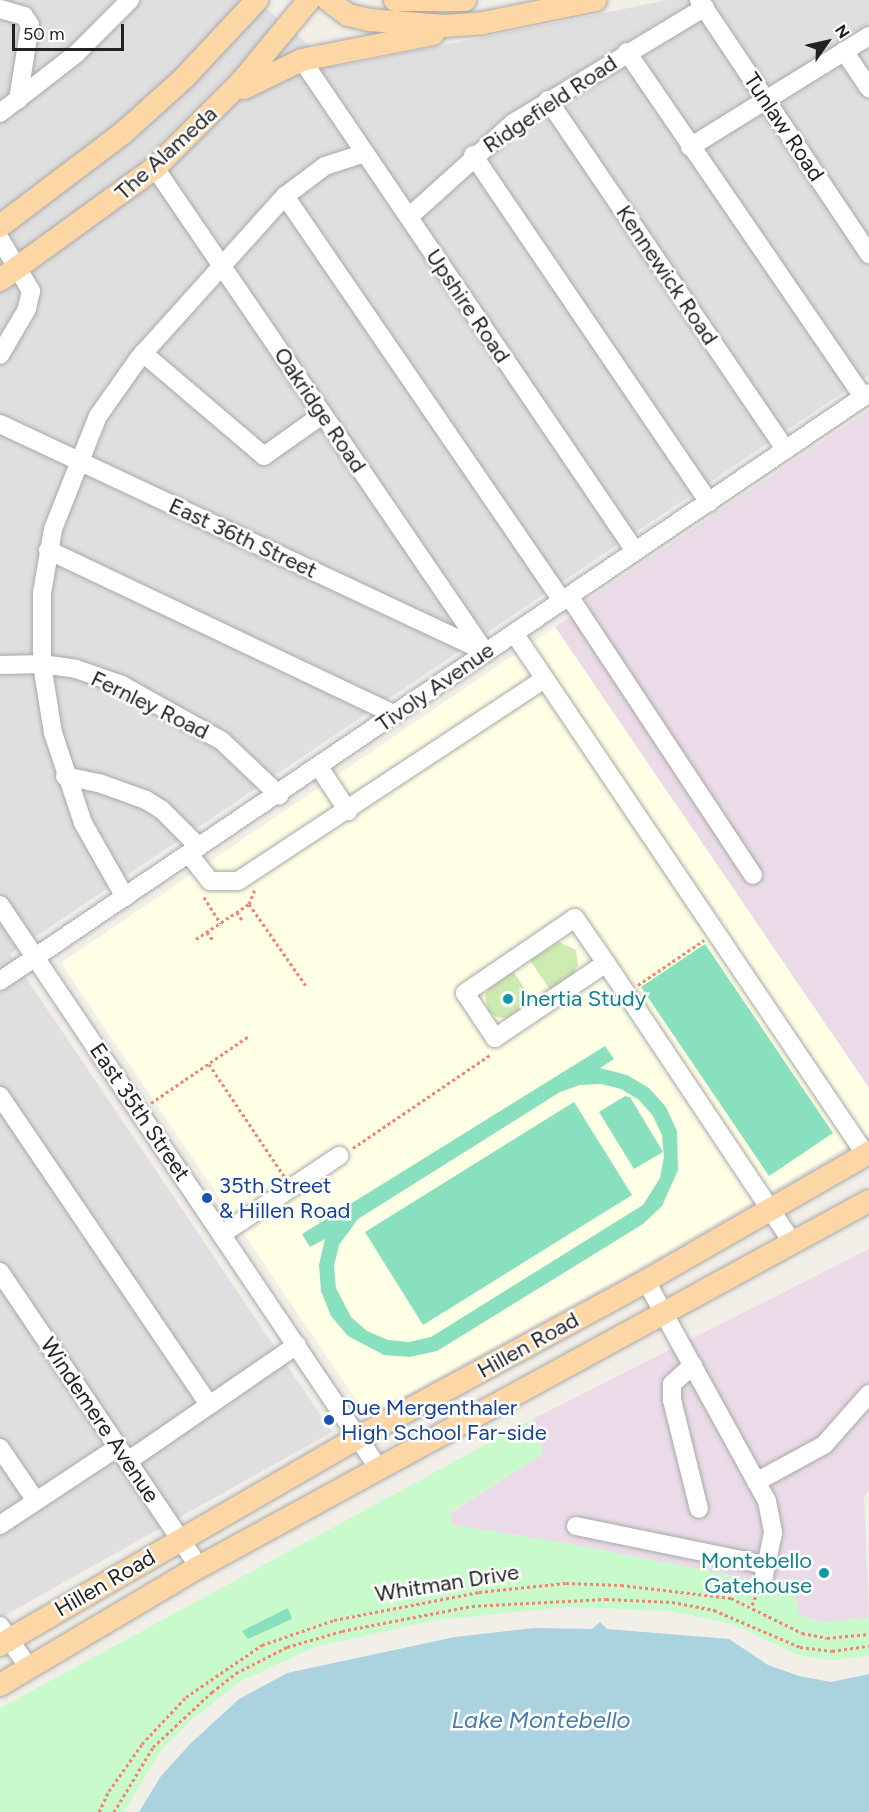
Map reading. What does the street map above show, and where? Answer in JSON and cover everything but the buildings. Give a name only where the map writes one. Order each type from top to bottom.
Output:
[{"type":"main road","name":"The Alameda","points":[[0,226],[97,155],[208,53],[257,0]]},
{"type":"main road","points":[[208,53],[277,0]]},
{"type":"main road","name":"The Alameda","points":[[0,280],[155,168],[223,102],[309,0]]},
{"type":"main road","points":[[328,0],[348,15],[370,20],[411,26],[483,23]]},
{"type":"main road","points":[[395,0],[465,0]]},
{"type":"main road","points":[[223,102],[266,75],[302,60],[596,0]]},
{"type":"main road","name":"Hillen Road","points":[[3,1637],[359,1437],[646,1281],[867,1154]]},
{"type":"main road","name":"Hillen Road","points":[[0,1685],[199,1568],[869,1201]]},
{"type":"street","points":[[0,113],[77,53],[129,0]]},
{"type":"street","name":"Ridgefield Road","points":[[409,217],[473,155],[548,100],[702,4]]},
{"type":"street","name":"Tunlaw Road","points":[[702,4],[869,254]]},
{"type":"street","points":[[0,9],[24,16],[30,25],[18,100]]},
{"type":"street","points":[[690,147],[869,36]]},
{"type":"street","points":[[844,51],[869,88]]},
{"type":"street","points":[[627,52],[690,147],[866,395]]},
{"type":"street","name":"Upshire Road","points":[[302,60],[635,551]]},
{"type":"street","name":"Kennewick Road","points":[[548,100],[786,450]]},
{"type":"street","points":[[124,897],[83,823],[65,776],[53,734],[42,664],[42,593],[48,550],[79,461],[98,416],[143,353],[285,196],[325,166],[365,153]]},
{"type":"street","points":[[473,155],[709,502]]},
{"type":"street","name":"Oakridge Road","points":[[155,168],[485,652]]},
{"type":"street","points":[[285,196],[565,598],[753,875]]},
{"type":"street","points":[[0,238],[28,281],[30,301],[0,355]]},
{"type":"street","points":[[143,353],[264,456],[323,414]]},
{"type":"street","name":"Tivoly Avenue","points":[[0,981],[279,795],[485,652],[866,395]]},
{"type":"street","name":"East 36th Street","points":[[0,424],[485,652]]},
{"type":"street","points":[[48,550],[395,715]]},
{"type":"street","points":[[514,633],[867,1154]]},
{"type":"street","name":"Fernley Road","points":[[0,664],[42,664],[101,677],[194,723],[250,764],[279,795]]},
{"type":"street","points":[[65,776],[99,783],[146,800],[194,851],[210,881],[238,881],[348,811],[544,679]]},
{"type":"street","points":[[319,767],[348,811]]},
{"type":"street","name":"East 35th Street","points":[[0,905],[379,1469]]},
{"type":"street","points":[[606,963],[495,1038],[465,993],[575,918],[606,963],[773,1208],[793,1242]]},
{"type":"street","points":[[0,1096],[209,1405]]},
{"type":"street","points":[[222,1234],[339,1156]]},
{"type":"street","name":"Windemere Avenue","points":[[0,1272],[199,1568]]},
{"type":"street","points":[[576,1526],[765,1571],[772,1518],[756,1482],[646,1281]]},
{"type":"street","points":[[0,1525],[36,1501],[209,1405],[297,1345]]},
{"type":"street","points":[[693,1365],[672,1384],[672,1400],[699,1509]]},
{"type":"street","points":[[756,1482],[824,1445],[869,1394]]},
{"type":"street","points":[[0,1448],[36,1501]]},
{"type":"street","points":[[3,1637],[29,1668]]},
{"type":"path","points":[[201,893],[220,923]]},
{"type":"path","points":[[249,904],[307,987]]},
{"type":"path","points":[[237,912],[242,920]]},
{"type":"path","points":[[207,932],[212,939]]},
{"type":"path","points":[[636,986],[706,939]]},
{"type":"path","points":[[150,1103],[249,1036]]},
{"type":"path","points":[[339,1156],[490,1055]]},
{"type":"path","points":[[208,1064],[291,1188]]},
{"type":"path","name":"Whitman Drive","points":[[99,1812],[136,1751],[186,1697],[262,1645],[334,1620],[479,1592],[577,1584],[694,1591],[731,1598],[802,1633],[827,1638],[869,1634]]},
{"type":"path","points":[[114,1812],[153,1747],[212,1692],[236,1673],[287,1647],[342,1631],[472,1606],[606,1599],[672,1602],[714,1610],[811,1648],[832,1651],[869,1646]]},
{"type":"shaded area","points":[[0,0],[256,0],[335,67],[668,0],[869,0],[869,375],[10,954],[332,1432],[0,1618]]},
{"type":"shaded area","points":[[869,410],[869,1088],[555,627],[582,609],[583,603]]},
{"type":"shaded area","points":[[555,627],[869,1088],[869,1134],[640,1267],[367,1416],[61,963]]},
{"type":"shaded area","points":[[869,1249],[869,1490],[864,1497],[869,1618],[822,1622],[799,1615],[796,1598],[789,1587],[566,1543],[451,1525],[452,1512],[543,1454],[533,1419]]},
{"type":"green space","points":[[559,942],[576,950],[578,965],[573,974],[550,990],[530,960]]},
{"type":"green space","points":[[705,944],[833,1133],[769,1176],[641,987]]},
{"type":"green space","points":[[513,971],[533,1001],[507,1018],[496,1017],[488,1010],[485,995],[491,986]]},
{"type":"green space","points":[[605,1046],[614,1059],[600,1068],[627,1075],[649,1088],[666,1107],[677,1131],[678,1170],[662,1206],[643,1224],[437,1351],[410,1357],[384,1355],[348,1336],[331,1316],[321,1291],[319,1265],[325,1239],[310,1247],[302,1234]],"holes":[[[601,1084],[621,1089],[639,1100],[653,1116],[662,1135],[664,1157],[660,1178],[643,1205],[431,1337],[409,1342],[388,1340],[367,1331],[351,1317],[336,1288],[334,1266],[339,1245],[358,1219],[560,1092],[580,1085]]]},
{"type":"green space","points":[[625,1096],[630,1097],[663,1152],[634,1169],[599,1112]]},
{"type":"green space","points":[[574,1102],[632,1195],[423,1325],[365,1232]]},
{"type":"green space","points":[[533,1419],[543,1454],[452,1511],[451,1525],[566,1543],[789,1587],[796,1598],[799,1615],[822,1622],[869,1618],[869,1656],[832,1660],[798,1655],[732,1624],[671,1611],[569,1607],[436,1620],[315,1647],[241,1681],[192,1719],[159,1753],[124,1812],[0,1812],[0,1708]]},
{"type":"green space","points":[[288,1608],[292,1619],[248,1639],[242,1631]]},
{"type":"water","name":"Lake Montebello","points":[[600,1622],[607,1629],[729,1639],[768,1665],[799,1676],[831,1682],[869,1674],[869,1812],[139,1812],[161,1776],[190,1744],[239,1699],[287,1673],[455,1637],[534,1628],[592,1629]]},
{"type":"place","name":"Inertia Study","points":[[508,999]]},
{"type":"place","name":"35th Street & Hillen Road","points":[[207,1198]]},
{"type":"place","name":"Due Mergenthaler High School Far-side","points":[[329,1420]]},
{"type":"place","name":"Montebello Gatehouse","points":[[824,1573]]}]
